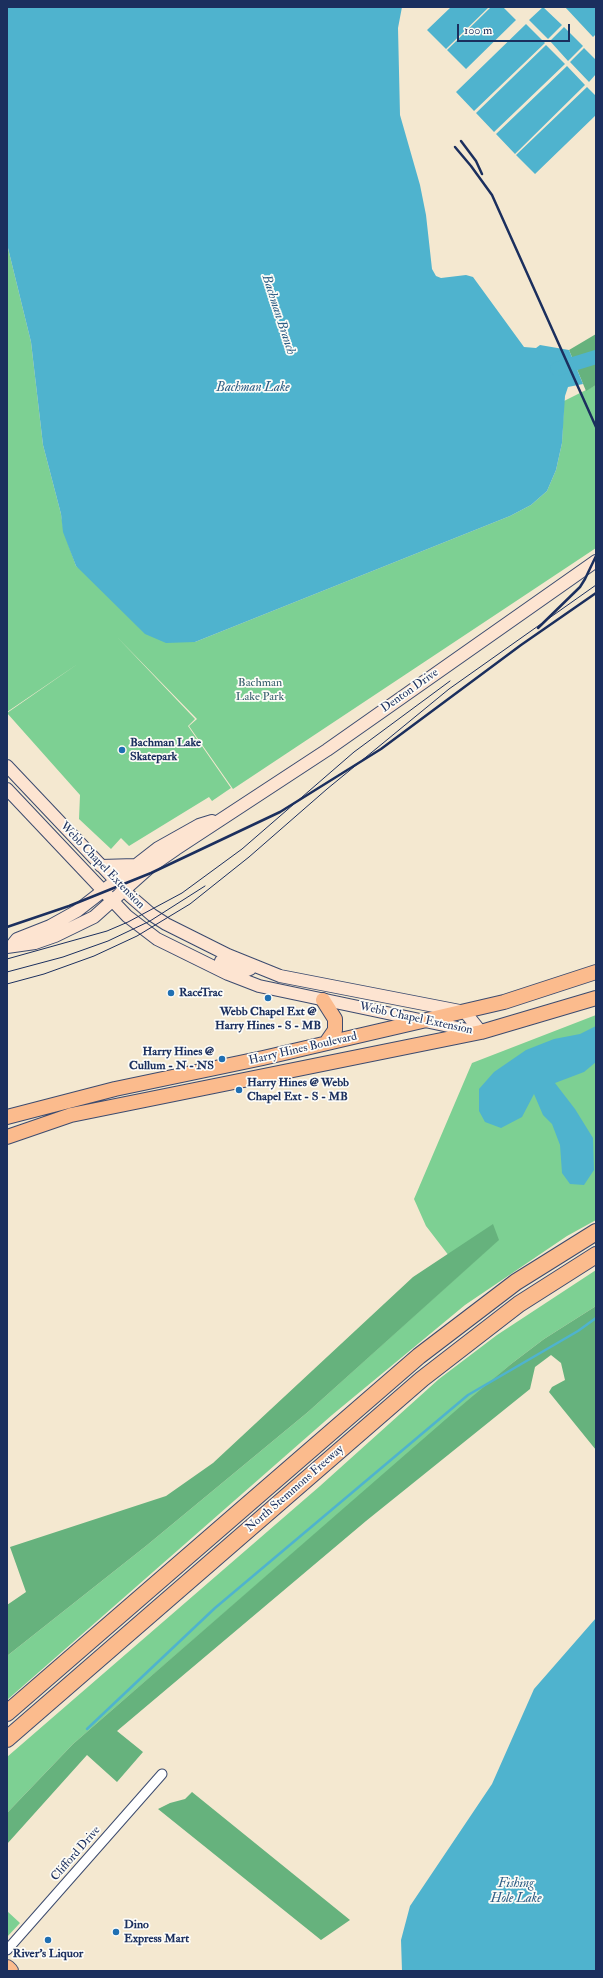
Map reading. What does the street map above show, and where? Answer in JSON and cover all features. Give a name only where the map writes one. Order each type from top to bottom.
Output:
[{"type":"highway","name":"North Stemmons Freeway","points":[[7,1713],[419,1356],[516,1282],[596,1232]]},
{"type":"highway","name":"North Stemmons Freeway","points":[[7,1739],[422,1379],[520,1304],[596,1255]]},
{"type":"highway","points":[[7,1968],[10,1971]]},
{"type":"main road","name":"Denton Drive","points":[[9,946],[35,943],[55,936],[94,917],[113,902],[150,867],[203,832],[222,817],[327,750],[596,561]]},
{"type":"main road","name":"Webb Chapel Extension","points":[[7,766],[140,906],[166,924],[215,949],[280,976],[465,1012],[481,1032]]},
{"type":"main road","points":[[7,776],[24,794],[33,794]]},
{"type":"main road","name":"Webb Chapel Extension","points":[[7,789],[113,902],[127,916],[157,939],[228,974],[259,986],[481,1032]]},
{"type":"main road","name":"Denton Drive","points":[[9,946],[17,939],[36,933],[63,919],[103,891],[158,848],[199,825],[222,817]]},
{"type":"main road","points":[[101,866],[136,865]]},
{"type":"main road","points":[[189,954],[203,953],[245,971],[250,970],[252,965]]},
{"type":"main road","name":"Harry Hines Boulevard","points":[[7,1117],[114,1089],[264,1058],[465,1012],[504,1002],[596,972]]},
{"type":"main road","name":"Harry Hines Boulevard","points":[[7,1137],[71,1115],[267,1077],[481,1032],[596,998]]},
{"type":"main road","points":[[323,1000],[335,1019],[335,1030],[326,1043]]},
{"type":"main road","points":[[264,1058],[267,1077]]},
{"type":"main road","points":[[114,1089],[118,1106]]},
{"type":"street","name":"Clifford Drive","points":[[7,1950],[162,1774]]},
{"type":"green space","name":"Bachman Lake Park","points":[[7,244],[31,342],[43,445],[61,514],[64,532],[76,566],[195,642],[510,516],[531,505],[547,491],[556,470],[562,443],[564,401],[596,385],[596,548],[233,789],[189,726],[197,719],[117,637],[195,719],[188,726],[231,788],[212,801],[209,797],[129,846],[121,838],[111,849],[79,819],[80,795],[7,713],[79,663],[7,712]]},
{"type":"green space","points":[[596,334],[596,385],[586,391],[569,350]]},
{"type":"green space","points":[[596,1015],[596,1220],[567,1236],[465,1305],[332,1415],[7,1700],[7,1656],[146,1546],[308,1412],[497,1241],[456,1265],[426,1226],[414,1199],[472,1063]]},
{"type":"green space","points":[[493,1224],[499,1240],[308,1412],[146,1546],[7,1656],[7,1605],[26,1592],[10,1547],[166,1496],[213,1463],[413,1277]]},
{"type":"green space","points":[[596,1270],[596,1306],[544,1339],[511,1364],[73,1744],[7,1813],[7,1757],[320,1486],[439,1379],[497,1335]]},
{"type":"green space","points":[[596,1306],[596,1450],[549,1392],[552,1387],[565,1380],[561,1363],[551,1355],[535,1367],[530,1389],[366,1521],[117,1731],[143,1752],[117,1782],[87,1755],[7,1844],[7,1813],[73,1744],[511,1364],[544,1339]]},
{"type":"green space","points":[[192,1792],[350,1920],[321,1940],[158,1809],[170,1803],[185,1799]]},
{"type":"green space","points":[[7,1911],[20,1923],[7,1937]]},
{"type":"water","name":"Bachman Lake","points":[[7,7],[402,7],[398,28],[400,115],[420,185],[426,215],[432,269],[436,276],[441,278],[466,275],[473,277],[524,347],[536,348],[540,345],[569,350],[583,384],[568,387],[565,396],[562,443],[556,470],[547,491],[531,505],[510,516],[195,642],[166,643],[145,634],[76,566],[63,532],[61,514],[43,445],[31,342],[7,244]]},
{"type":"water","points":[[451,7],[489,7],[446,49],[427,30]]},
{"type":"water","points":[[491,7],[503,7],[516,20],[466,69],[447,50]]},
{"type":"water","points":[[543,7],[562,25],[548,39],[529,20]]},
{"type":"water","points":[[565,7],[596,7],[596,34],[593,37]]},
{"type":"water","points":[[526,24],[545,43],[474,111],[456,92]]},
{"type":"water","points":[[564,27],[583,46],[568,61],[550,41]]},
{"type":"water","points":[[546,45],[565,64],[494,132],[476,113]]},
{"type":"water","points":[[584,48],[596,60],[596,74],[589,82],[570,62]]},
{"type":"water","points":[[567,66],[585,85],[515,154],[496,134]]},
{"type":"water","points":[[587,87],[596,96],[596,115],[535,174],[516,155]]},
{"type":"water","points":[[596,1026],[596,1062],[584,1072],[555,1083],[575,1109],[593,1138],[594,1170],[584,1185],[570,1184],[562,1173],[560,1145],[552,1124],[543,1115],[534,1094],[522,1117],[501,1128],[485,1122],[479,1111],[479,1089],[494,1072],[526,1050],[554,1039],[580,1034]]},
{"type":"water","name":"Fishing Hole Lake","points":[[596,1618],[596,1971],[402,1971],[401,1940],[410,1906],[492,1784],[534,1689]]},
{"type":"waterway","name":"Bachman Branch","points":[[557,369],[596,357]]},
{"type":"waterway","points":[[87,1729],[215,1608],[468,1395],[578,1331],[596,1318]]},
{"type":"tram line","points":[[7,984],[44,974],[94,956],[137,936],[190,904],[249,857],[327,789],[449,689],[596,585]]},
{"type":"tram line","points":[[7,959],[107,931],[128,922],[182,893],[242,849],[354,752],[450,681]]},
{"type":"tram line","points":[[7,972],[63,957],[108,941],[150,921],[205,886]]},
{"type":"railway","points":[[461,141],[476,161],[482,174]]},
{"type":"railway","points":[[455,147],[492,195],[596,427]]},
{"type":"railway","points":[[538,628],[580,587],[596,556]]},
{"type":"railway","points":[[7,927],[69,906],[151,873],[280,812],[381,749],[521,645],[596,593]]},
{"type":"place","name":"Bachman Lake Skatepark","points":[[122,750]]},
{"type":"place","name":"RaceTrac","points":[[171,993]]},
{"type":"place","name":"Webb Chapel Ext @ Harry Hines - S - MB","points":[[268,998]]},
{"type":"place","name":"Harry Hines @ Cullum - N - NS","points":[[222,1059]]},
{"type":"place","name":"Harry Hines @ Webb Chapel Ext - S - MB","points":[[239,1090]]},
{"type":"place","name":"Dino Express Mart","points":[[116,1932]]},
{"type":"place","name":"River's Liquor","points":[[48,1940]]}]
